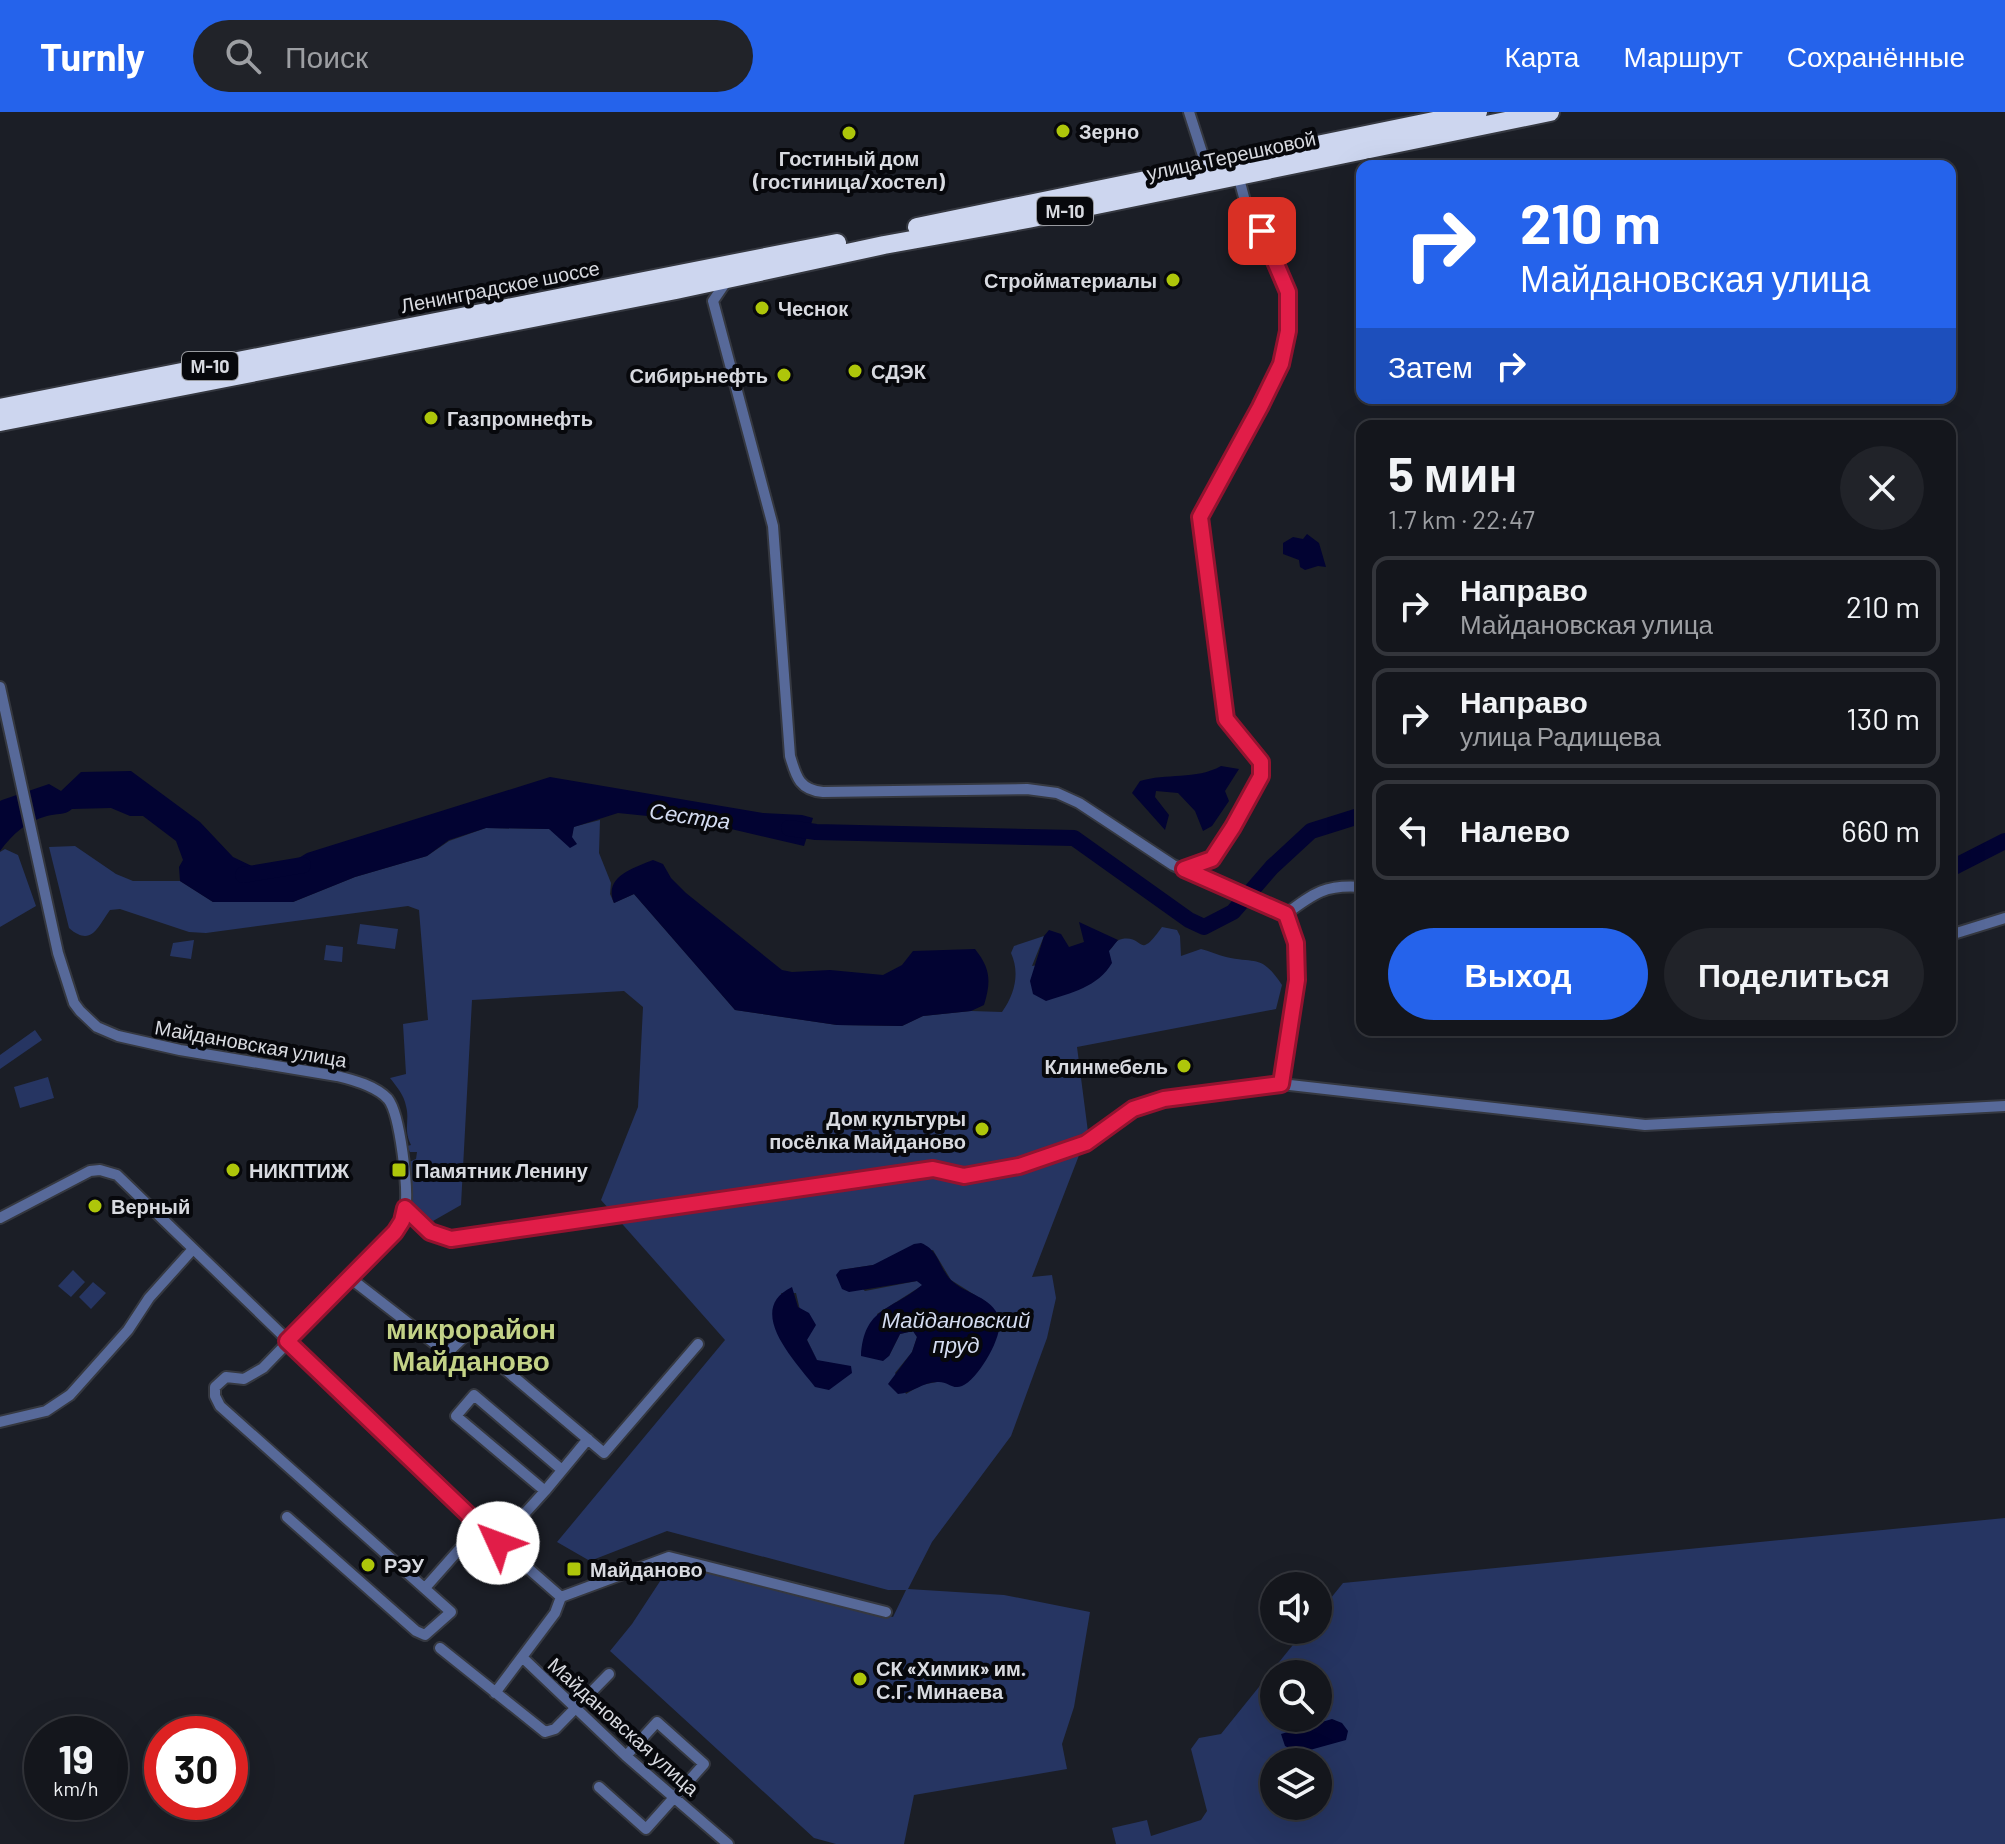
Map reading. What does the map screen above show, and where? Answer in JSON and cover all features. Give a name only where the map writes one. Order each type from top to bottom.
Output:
[{"type":"highway","name":"улица Терешковой","points":[[1237,169],[1478,112]]},
{"type":"highway","name":"улица Терешковой","points":[[1009,207],[1550,112]]},
{"type":"highway","name":"улица Терешковой","points":[[920,238],[1209,174]]},
{"type":"highway","name":"Ленинградское шоссе","points":[[0,408],[1009,207]]},
{"type":"highway","name":"Ленинградское шоссе","points":[[0,422],[676,290],[920,238]]},
{"type":"street","points":[[1189,112],[1209,174]]},
{"type":"street","points":[[1187,871],[1212,859],[1261,776],[1261,762],[1226,719],[1200,517],[1281,364],[1288,331],[1288,292],[1262,231],[1245,201],[1237,169]]},
{"type":"street","points":[[732,278],[721,286],[713,301],[773,526],[790,756],[797,780],[813,791],[823,792],[1027,789],[1057,793],[1079,803],[1173,865],[1286,914],[1296,943],[1297,980],[1281,1084]]},
{"type":"street","points":[[676,290],[695,292],[713,301]]},
{"type":"street","name":"Майдановская улица","points":[[0,687],[58,953],[74,1003],[97,1027],[118,1036],[337,1076],[357,1081],[385,1096],[393,1106],[402,1148],[407,1193],[405,1208]]},
{"type":"street","points":[[1286,914],[1314,893],[1338,885],[1356,886]]},
{"type":"street","points":[[1956,933],[2005,918]]},
{"type":"street","points":[[405,1208],[430,1232],[451,1239],[933,1169],[964,1176],[1019,1166],[1086,1143],[1133,1109],[1164,1099],[1281,1084],[1645,1125],[2005,1106]]},
{"type":"street","points":[[0,1218],[90,1171],[100,1170],[123,1180],[480,1526],[561,1597],[669,1557],[886,1612]]},
{"type":"street","points":[[287,1517],[416,1631],[425,1635],[451,1612],[220,1406],[215,1396],[215,1387],[226,1377],[244,1379],[263,1368],[395,1232],[405,1208]]},
{"type":"street","points":[[0,1422],[46,1411],[70,1395],[128,1330],[149,1298],[193,1249]]},
{"type":"street","points":[[350,1278],[447,1353],[466,1335]]},
{"type":"street","points":[[494,1360],[604,1453],[698,1344]]},
{"type":"street","points":[[545,1491],[456,1416],[474,1395],[562,1470]]},
{"type":"street","points":[[498,1543],[588,1439]]},
{"type":"street","points":[[425,1588],[480,1526]]},
{"type":"street","name":"Майдановская улица","points":[[561,1597],[555,1613],[522,1657],[626,1756],[728,1844]]},
{"type":"street","points":[[440,1648],[545,1732],[555,1729],[609,1674]]},
{"type":"street","points":[[495,1693],[522,1657]]},
{"type":"street","points":[[599,1787],[646,1829],[704,1764],[657,1722],[626,1756]]},
{"type":"shaded area","points":[[600,820],[599,853],[611,883],[610,894],[614,903],[634,894],[735,1010],[837,1025],[902,1026],[923,1016],[971,1011],[1002,1012],[1015,983],[1011,953],[1014,946],[1044,936],[1032,966],[1102,953],[1122,939],[1144,945],[1162,927],[1177,930],[1181,956],[1201,949],[1258,962],[1269,969],[1282,985],[1276,1009],[1077,1047],[1088,1132],[1032,1277],[1052,1275],[1056,1298],[1047,1338],[1011,1436],[932,1542],[908,1589],[1004,1595],[1090,1612],[1074,1707],[1062,1744],[1067,1769],[914,1795],[904,1844],[836,1844],[814,1838],[610,1651],[632,1624],[672,1563],[893,1617],[906,1590],[888,1590],[667,1531],[590,1561],[557,1542],[725,1340],[601,1200],[638,1107],[643,1007],[624,991],[472,1000],[461,1205],[433,1221],[409,1202],[409,1162],[416,1159],[417,1152],[410,1152],[407,1146],[411,1145],[407,1134],[405,1102],[390,1078],[406,1074],[403,1024],[428,1020],[419,910],[408,906],[206,933],[189,932],[120,909],[110,910],[94,932],[83,936],[69,928],[49,847],[75,846],[116,874],[133,881],[180,881],[213,902],[293,902],[355,877],[427,856],[449,841],[486,828],[549,829],[572,837],[573,827]],"holes":[[[933,1250],[951,1280],[986,1302],[942,1381],[921,1385],[906,1394],[895,1373],[912,1352],[917,1337],[913,1331],[900,1334],[889,1356],[877,1314],[923,1285],[917,1281],[865,1291],[840,1270]],[[781,1293],[796,1293],[807,1340],[817,1360]]]},
{"type":"shaded area","points":[[5,849],[18,855],[36,906],[0,927],[0,852]]},
{"type":"shaded area","points":[[360,924],[398,929],[395,949],[357,944]]},
{"type":"shaded area","points":[[194,940],[191,959],[170,956],[173,943]]},
{"type":"shaded area","points":[[326,945],[343,947],[342,962],[324,960]]},
{"type":"shaded area","points":[[35,1030],[42,1040],[0,1069],[0,1055]]},
{"type":"shaded area","points":[[48,1077],[54,1098],[20,1108],[14,1087]]},
{"type":"shaded area","points":[[73,1270],[85,1282],[71,1297],[58,1286]]},
{"type":"shaded area","points":[[93,1282],[106,1293],[91,1309],[79,1297]]},
{"type":"shaded area","points":[[2005,1518],[2005,1844],[1116,1844],[1112,1828],[1147,1820],[1151,1836],[1201,1820],[1207,1811],[1191,1749],[1199,1738],[1221,1734],[1260,1686],[1260,1732],[1332,1732],[1332,1660],[1281,1660],[1294,1644],[1332,1644],[1332,1597],[1343,1583]]},
{"type":"water","points":[[1307,534],[1319,543],[1326,567],[1305,570],[1300,567],[1299,560],[1283,554],[1283,543],[1293,537],[1303,539]]},
{"type":"water","points":[[1221,766],[1239,769],[1225,791],[1229,801],[1212,826],[1203,831],[1195,811],[1178,793],[1156,791],[1155,797],[1169,815],[1165,830],[1132,793],[1140,781],[1191,775]]},
{"type":"water","points":[[131,771],[200,822],[233,857],[271,875],[307,853],[550,777],[763,813],[813,818],[804,846],[697,821],[618,813],[574,827],[572,837],[577,844],[570,848],[549,829],[486,828],[449,840],[427,856],[355,877],[293,902],[213,902],[180,881],[179,867],[183,860],[176,841],[143,816],[130,816],[111,808],[72,809],[39,819],[20,829],[0,851],[0,801],[49,784],[61,791],[81,772]]},
{"type":"water","points":[[653,860],[663,864],[671,878],[686,893],[782,970],[883,975],[902,965],[913,951],[975,949],[988,976],[984,1005],[971,1011],[923,1016],[902,1026],[837,1025],[735,1010],[634,894],[614,903],[612,894],[616,880],[629,870]]},
{"type":"water","points":[[1079,922],[1118,940],[1109,951],[1112,963],[1092,983],[1046,1001],[1033,994],[1030,981],[1044,936],[1049,930],[1061,934],[1069,947],[1084,942]]},
{"type":"water","name":"Майдановский пруд","points":[[921,1243],[932,1250],[951,1280],[991,1305],[1000,1326],[988,1356],[975,1375],[962,1386],[934,1382],[898,1394],[888,1384],[912,1352],[917,1337],[913,1331],[900,1334],[889,1356],[883,1361],[861,1356],[863,1340],[873,1319],[922,1285],[917,1281],[849,1292],[842,1289],[836,1275],[840,1270],[873,1265]]},
{"type":"water","name":"Майдановский пруд","points":[[792,1287],[798,1307],[809,1313],[816,1325],[807,1340],[817,1360],[851,1366],[852,1373],[829,1390],[815,1387],[778,1336],[773,1309],[778,1297]]},
{"type":"water","points":[[1332,1719],[1342,1723],[1348,1731],[1346,1740],[1317,1748],[1289,1748],[1285,1746],[1281,1734],[1332,1732]]},
{"type":"waterway","name":"Сестра","points":[[789,828],[816,832],[1074,838],[1189,920],[1204,927],[1233,912],[1272,867],[1311,831],[1356,817]]},
{"type":"waterway","name":"Сестра","points":[[1956,866],[2005,841]]},
{"type":"waterway","name":"Сестра","points":[[243,875],[303,865]]},
{"type":"place","name":"Зерно","points":[[1063,131]]},
{"type":"place","name":"Гостиный дом (гостиница/хостел)","points":[[849,133]]},
{"type":"place","name":"Стройматериалы","points":[[1173,280]]},
{"type":"place","name":"Чеснок","points":[[762,308]]},
{"type":"place","name":"СДЭК","points":[[855,371]]},
{"type":"place","name":"Сибирьнефть","points":[[784,375]]},
{"type":"place","name":"Газпромнефть","points":[[431,418]]},
{"type":"place","name":"Клинмебель","points":[[1184,1066]]},
{"type":"place","name":"Дом культуры посёлка Майданово","points":[[982,1129]]},
{"type":"place","name":"НИКПТИЖ","points":[[233,1170]]},
{"type":"place","name":"Памятник Ленину","points":[[399,1170]]},
{"type":"place","name":"Верный","points":[[95,1206]]},
{"type":"place","name":"РЭУ","points":[[368,1565]]},
{"type":"place","name":"Майданово","points":[[574,1569]]},
{"type":"place","name":"СК «Химик» им. С.Г. Минаева","points":[[860,1679]]},
{"type":"district","name":"микрорайон Майданово","points":[[471,1344]]},
{"type":"route","points":[[498,1543],[287,1341],[395,1232],[405,1208],[430,1232],[451,1239],[933,1169],[964,1176],[1019,1166],[1086,1143],[1133,1109],[1164,1099],[1281,1084],[1297,980],[1296,943],[1286,914],[1184,869],[1212,859],[1261,776],[1261,762],[1226,719],[1200,517],[1281,364],[1288,331],[1288,292],[1262,231]]}]
